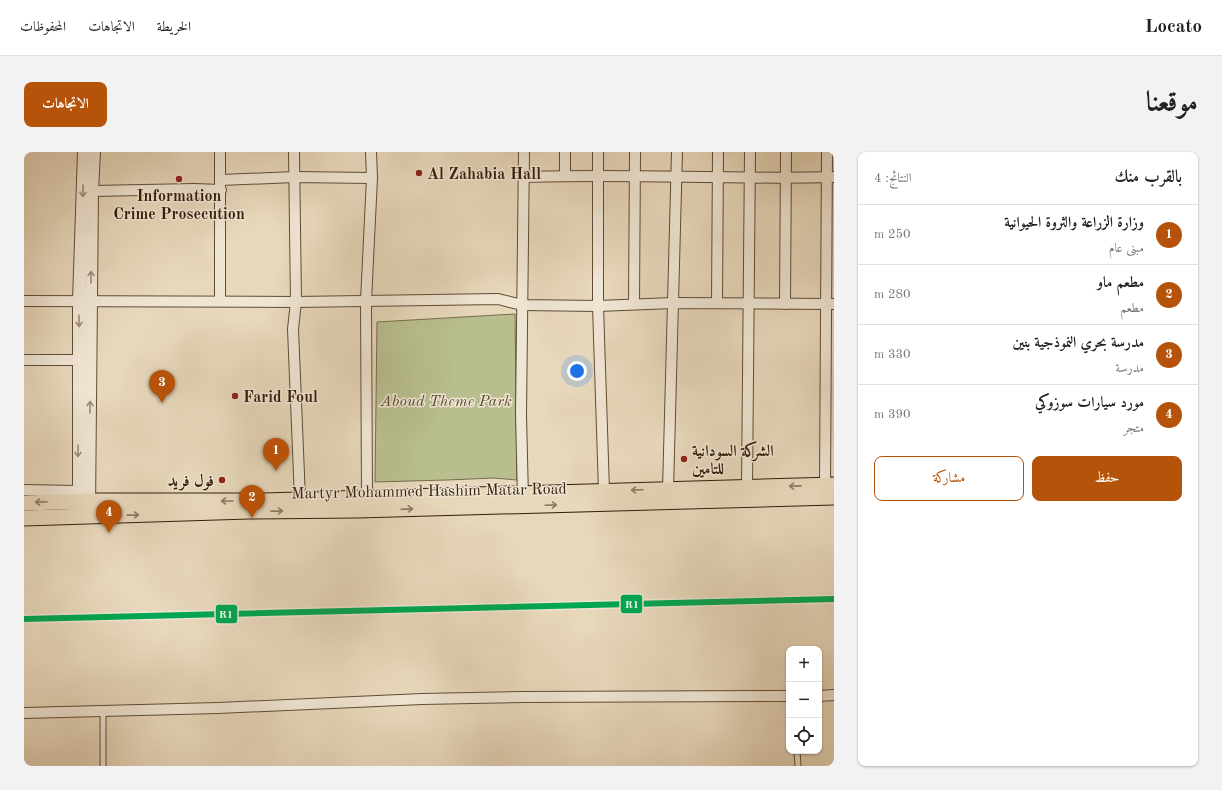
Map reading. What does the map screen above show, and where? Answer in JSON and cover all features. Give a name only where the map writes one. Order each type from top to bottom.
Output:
[{"type":"main road","name":"Martyr Mohammed Hashim Matar Road","points":[[24,503],[82,498],[263,501],[368,498],[523,499],[604,491],[747,487],[831,489]]},
{"type":"main road","name":"Martyr Mohammed Hashim Matar Road","points":[[24,518],[831,489]]},
{"type":"street","points":[[82,498],[85,301],[84,152]]},
{"type":"street","points":[[84,516],[82,498],[80,360],[94,152]]},
{"type":"street","points":[[220,152],[220,301]]},
{"type":"street","points":[[294,152],[296,302],[293,329],[300,499]]},
{"type":"street","points":[[368,498],[366,301],[372,178],[371,152]]},
{"type":"street","points":[[523,499],[521,414],[524,152]]},
{"type":"street","points":[[565,152],[565,176]]},
{"type":"street","points":[[598,152],[598,306],[604,491]]},
{"type":"street","points":[[634,304],[635,152]]},
{"type":"street","points":[[668,490],[677,152]]},
{"type":"street","points":[[717,303],[718,152]]},
{"type":"street","points":[[747,487],[750,303],[750,152]]},
{"type":"street","points":[[786,152],[786,304]]},
{"type":"street","points":[[827,152],[831,177],[831,489]]},
{"type":"street","points":[[523,177],[598,175],[750,178],[831,177]]},
{"type":"street","points":[[92,191],[194,189],[295,177],[372,178]]},
{"type":"street","points":[[24,301],[296,302],[498,299],[522,305],[598,306],[673,303],[830,304]]},
{"type":"street","points":[[24,360],[80,360]]},
{"type":"street","points":[[24,490],[82,498]]},
{"type":"street","points":[[822,696],[834,695]]},
{"type":"street","points":[[24,713],[103,712],[430,699],[522,697],[786,696]]},
{"type":"lane","points":[[103,712],[104,766]]},
{"type":"lane","points":[[797,754],[798,766]]},
{"type":"green space","name":"Aboud Theme Park","points":[[515,314],[517,480],[494,478],[375,482],[377,322]]},
{"type":"transit line","name":"R1","points":[[24,619],[834,599]]},
{"type":"place","name":"Al Zahabia Hall","points":[[419,173]]},
{"type":"place","name":"Information Crime Prosecution","points":[[179,179]]},
{"type":"place","name":"Farid Foul","points":[[235,396]]},
{"type":"place","name":"مدرسة بحري النموذجية بنين","points":[[162,403]]},
{"type":"place","name":"الشركة السودانية للتامين","points":[[684,459]]},
{"type":"place","name":"وزارة الزراعة والثروة الحيوانية","points":[[276,471]]},
{"type":"place","name":"فول فريد","points":[[222,480]]},
{"type":"place","name":"مطعم ماو","points":[[252,518]]},
{"type":"place","name":"مورد سيارات سوزوكي","points":[[109,533]]}]
